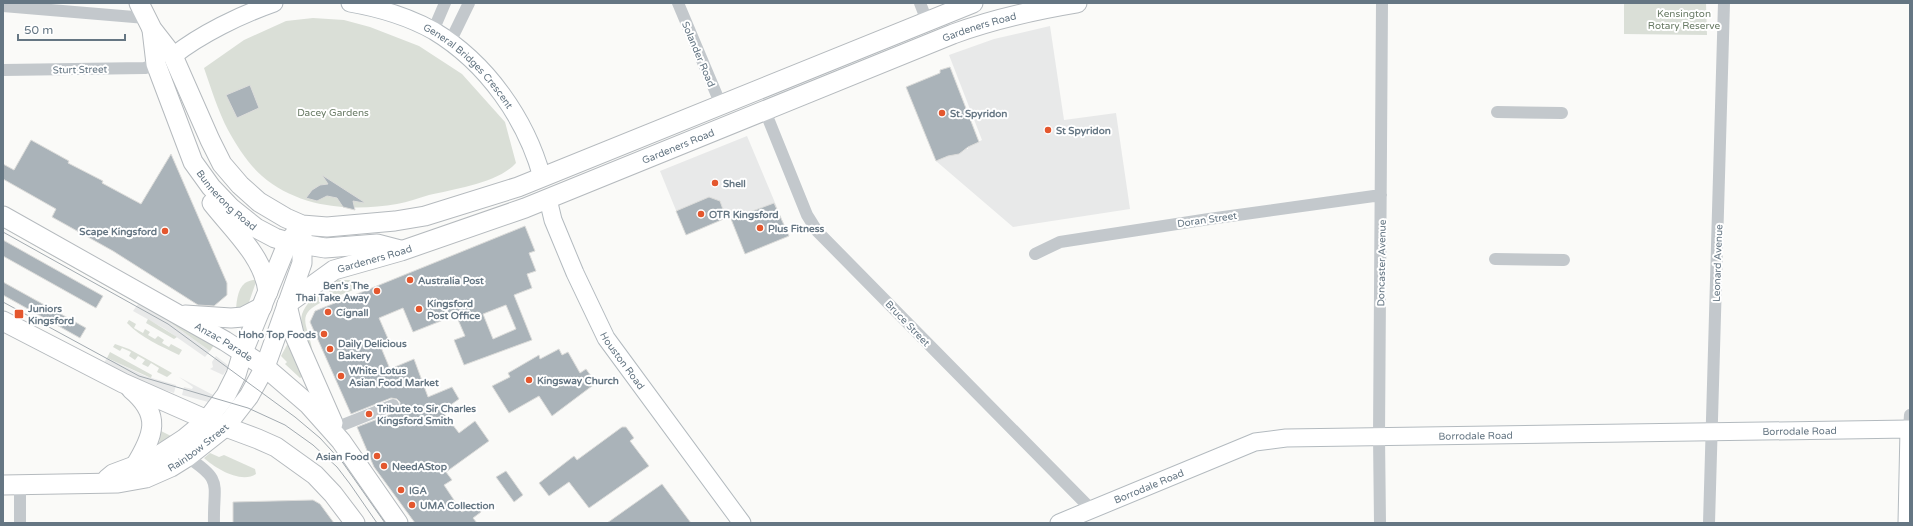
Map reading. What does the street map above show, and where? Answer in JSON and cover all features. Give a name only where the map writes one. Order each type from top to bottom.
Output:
[{"type":"main road","points":[[207,420],[226,395],[233,382],[243,352],[265,299],[296,244],[302,225],[327,227],[394,221],[425,216],[464,205],[542,177],[973,3]]},
{"type":"main road","name":"Gardeners Road","points":[[287,304],[334,270],[401,251],[548,199],[765,110],[986,22],[1033,10],[1078,3]]},
{"type":"main road","name":"Bunnerong Road","points":[[146,17],[165,60],[222,164],[240,185],[259,202],[302,225]]},
{"type":"main road","name":"Bunnerong Road","points":[[165,60],[193,162],[211,187],[231,208],[256,228],[296,244],[325,248],[377,244],[401,251]]},
{"type":"main road","points":[[178,315],[243,317],[265,299],[267,281],[261,265],[208,198],[201,185],[193,162]]},
{"type":"main road","name":"Anzac Parade","points":[[3,216],[243,352],[265,368],[308,404],[338,434],[398,523]]},
{"type":"main road","points":[[265,368],[302,263],[296,244]]},
{"type":"main road","points":[[287,304],[289,318],[299,348],[338,434]]},
{"type":"main road","points":[[3,321],[124,383],[207,420],[258,439],[293,459],[315,475],[333,494],[355,523]]},
{"type":"main road","name":"Rainbow Street","points":[[11,485],[118,484],[146,478],[171,467],[188,457],[225,427],[249,396],[265,368]]},
{"type":"main road","points":[[124,383],[139,396],[152,416],[153,426],[150,440],[135,466]]},
{"type":"main road","name":"Rainbow Street","points":[[101,484],[113,474],[161,454],[184,440],[207,420]]},
{"type":"street","points":[[165,60],[185,47],[253,10],[274,3]]},
{"type":"street","name":"General Bridges Crescent","points":[[350,3],[410,20],[433,31],[450,42],[489,79],[505,98],[524,129],[542,177]]},
{"type":"street","points":[[433,31],[445,3]]},
{"type":"street","points":[[450,42],[468,3]]},
{"type":"street","name":"Solander Road","points":[[678,3],[720,105]]},
{"type":"street","points":[[920,3],[927,21]]},
{"type":"street","name":"Doncaster Avenue","points":[[1380,523],[1379,436],[1382,3]]},
{"type":"street","name":"Leonard Avenue","points":[[1709,523],[1713,432],[1724,3]]},
{"type":"street","points":[[3,6],[146,17]]},
{"type":"street","name":"Sturt Street","points":[[3,70],[145,68],[165,60]]},
{"type":"street","name":"Bruce Street","points":[[765,110],[807,215],[817,231],[1091,509]]},
{"type":"street","points":[[1497,112],[1562,112]]},
{"type":"street","name":"Houston Road","points":[[542,177],[553,220],[575,273],[606,338],[742,523]]},
{"type":"street","name":"Doran Street","points":[[1035,254],[1060,242],[1381,195]]},
{"type":"street","points":[[1495,259],[1564,260]]},
{"type":"street","points":[[338,434],[393,405]]},
{"type":"street","points":[[1907,523],[1910,422]]},
{"type":"street","name":"Borrodale Road","points":[[1059,523],[1255,442],[1286,438],[1713,432],[1910,422]]},
{"type":"street","points":[[188,457],[209,472],[214,479],[214,523]]},
{"type":"street","points":[[11,485],[20,523]]},
{"type":"shaded area","name":"St Spyridon","points":[[1050,26],[1064,120],[1116,113],[1130,209],[1013,227],[936,161],[948,156],[959,154],[964,148],[968,149],[968,147],[982,140],[949,55],[994,39]]},
{"type":"shaded area","points":[[747,136],[789,236],[745,254],[730,216],[686,235],[660,171]]},
{"type":"shaded area","points":[[138,304],[168,321],[210,351],[205,357],[165,329],[133,311]]},
{"type":"shaded area","points":[[216,356],[229,366],[223,375],[210,369],[213,367],[212,362]]},
{"type":"shaded area","points":[[107,358],[145,376],[176,385],[174,393],[152,386],[103,364]]},
{"type":"shaded area","points":[[179,377],[215,396],[212,403],[182,395],[184,387],[192,389],[193,387]]},
{"type":"green space","name":"Kensington Rotary Reserve","points":[[1624,3],[1706,3],[1707,35],[1624,34]]},
{"type":"green space","name":"Dacey Gardens","points":[[313,18],[344,20],[370,27],[419,46],[462,74],[505,122],[516,163],[498,176],[463,188],[401,203],[362,208],[326,205],[309,201],[292,195],[277,187],[257,171],[247,160],[235,142],[221,115],[204,68],[244,40],[286,21]]},
{"type":"green space","points":[[3,226],[214,345],[210,351],[168,321],[3,228]]},
{"type":"green space","points":[[257,279],[248,305],[236,314],[240,289],[245,283]]},
{"type":"green space","points":[[338,280],[353,280],[356,289],[332,298],[327,285]]},
{"type":"green space","points":[[320,290],[324,301],[309,311],[305,321],[312,349],[309,350],[301,324],[301,317],[307,305]]},
{"type":"green space","points":[[148,319],[177,337],[174,339],[146,323]]},
{"type":"green space","points":[[129,320],[136,324],[134,328],[143,333],[145,329],[150,332],[148,335],[155,339],[158,336],[164,340],[162,343],[169,347],[171,344],[182,350],[179,355],[138,333],[127,323]]},
{"type":"green space","points":[[115,344],[129,349],[172,373],[167,377],[157,372],[159,368],[151,363],[148,367],[142,364],[145,360],[138,356],[135,360],[129,356],[131,352],[122,348],[120,351],[113,347]]},
{"type":"green space","points":[[287,345],[302,377],[300,378],[285,364],[287,362],[281,356]]},
{"type":"green space","points":[[110,352],[152,375],[151,378],[107,358]]},
{"type":"green space","points":[[161,431],[175,438],[161,446],[159,444]]},
{"type":"green space","points":[[210,453],[219,457],[224,455],[255,469],[256,474],[250,477],[243,477],[228,474],[204,458]]},
{"type":"building","name":"St. Spyridon","points":[[950,67],[979,142],[968,147],[959,154],[948,156],[936,161],[906,87],[940,73],[940,70]]},
{"type":"building","points":[[250,85],[259,108],[237,118],[226,95]]},
{"type":"building","points":[[31,140],[69,161],[68,163],[103,181],[102,183],[141,204],[171,154],[227,283],[227,295],[214,306],[198,305],[113,251],[52,217],[56,209],[3,179],[3,164],[14,170]]},
{"type":"building","points":[[322,175],[364,203],[353,201],[355,210],[343,207],[337,198],[327,196],[317,201],[306,198],[312,190],[320,185],[328,184]]},
{"type":"building","name":"OTR Kingsford","points":[[709,197],[720,201],[726,218],[686,235],[676,211]]},
{"type":"building","name":"Plus Fitness","points":[[774,203],[789,236],[745,254],[731,219]]},
{"type":"building","points":[[525,226],[535,251],[529,253],[536,271],[527,274],[532,288],[514,295],[532,340],[464,365],[454,340],[465,336],[456,315],[413,332],[403,308],[379,318],[389,341],[380,345],[390,369],[414,359],[428,397],[452,387],[459,399],[442,411],[459,433],[475,421],[489,441],[446,472],[452,480],[444,485],[462,512],[475,503],[481,512],[473,518],[477,523],[415,523],[374,467],[357,427],[396,412],[400,406],[400,402],[397,399],[391,398],[351,414],[310,322],[315,311]],"holes":[[[506,305],[516,329],[493,339],[483,314]]]},
{"type":"building","points":[[3,240],[103,296],[96,308],[3,256]]},
{"type":"building","points":[[3,282],[86,328],[80,338],[3,295]]},
{"type":"building","name":"Kingsway Church","points":[[559,349],[562,355],[568,352],[580,373],[586,369],[596,383],[552,416],[539,396],[509,413],[492,386],[510,377],[508,373],[539,355],[540,359]]},
{"type":"building","points":[[622,427],[626,427],[634,438],[630,441],[649,466],[589,508],[569,482],[549,496],[539,483],[574,456],[577,460]]},
{"type":"building","points":[[506,471],[523,495],[514,502],[496,477]]},
{"type":"building","points":[[662,484],[691,523],[607,523]]},
{"type":"building","points":[[313,500],[320,504],[334,523],[233,523],[233,502]]},
{"type":"tram line","points":[[3,232],[168,324],[295,417],[320,438],[343,463],[385,523]]},
{"type":"tram line","points":[[3,302],[139,376],[248,408],[285,425],[313,445],[337,467],[377,523]]},
{"type":"place","name":"St. Spyridon","points":[[942,113]]},
{"type":"place","name":"St Spyridon","points":[[1048,130]]},
{"type":"place","name":"Shell","points":[[715,183]]},
{"type":"place","name":"OTR Kingsford","points":[[701,214]]},
{"type":"place","name":"Plus Fitness","points":[[760,228]]},
{"type":"place","name":"Scape Kingsford","points":[[165,231]]},
{"type":"place","name":"Australia Post","points":[[410,280]]},
{"type":"place","name":"Ben's The Thai Take Away","points":[[377,291]]},
{"type":"place","name":"Kingsford Post Office","points":[[419,309]]},
{"type":"place","name":"Cignall","points":[[328,312]]},
{"type":"place","name":"Juniors Kingsford","points":[[19,314]]},
{"type":"place","name":"Hoho Top Foods","points":[[324,334]]},
{"type":"place","name":"Daily Delicious Bakery","points":[[330,349]]},
{"type":"place","name":"White Lotus Asian Food Market","points":[[341,376]]},
{"type":"place","name":"Kingsway Church","points":[[529,380]]},
{"type":"place","name":"Tribute to Sir Charles Kingsford Smith","points":[[369,414]]},
{"type":"place","name":"Asian Food","points":[[377,456]]},
{"type":"place","name":"NeedAStop","points":[[384,466]]},
{"type":"place","name":"IGA","points":[[401,490]]},
{"type":"place","name":"UMA Collection","points":[[412,505]]}]
